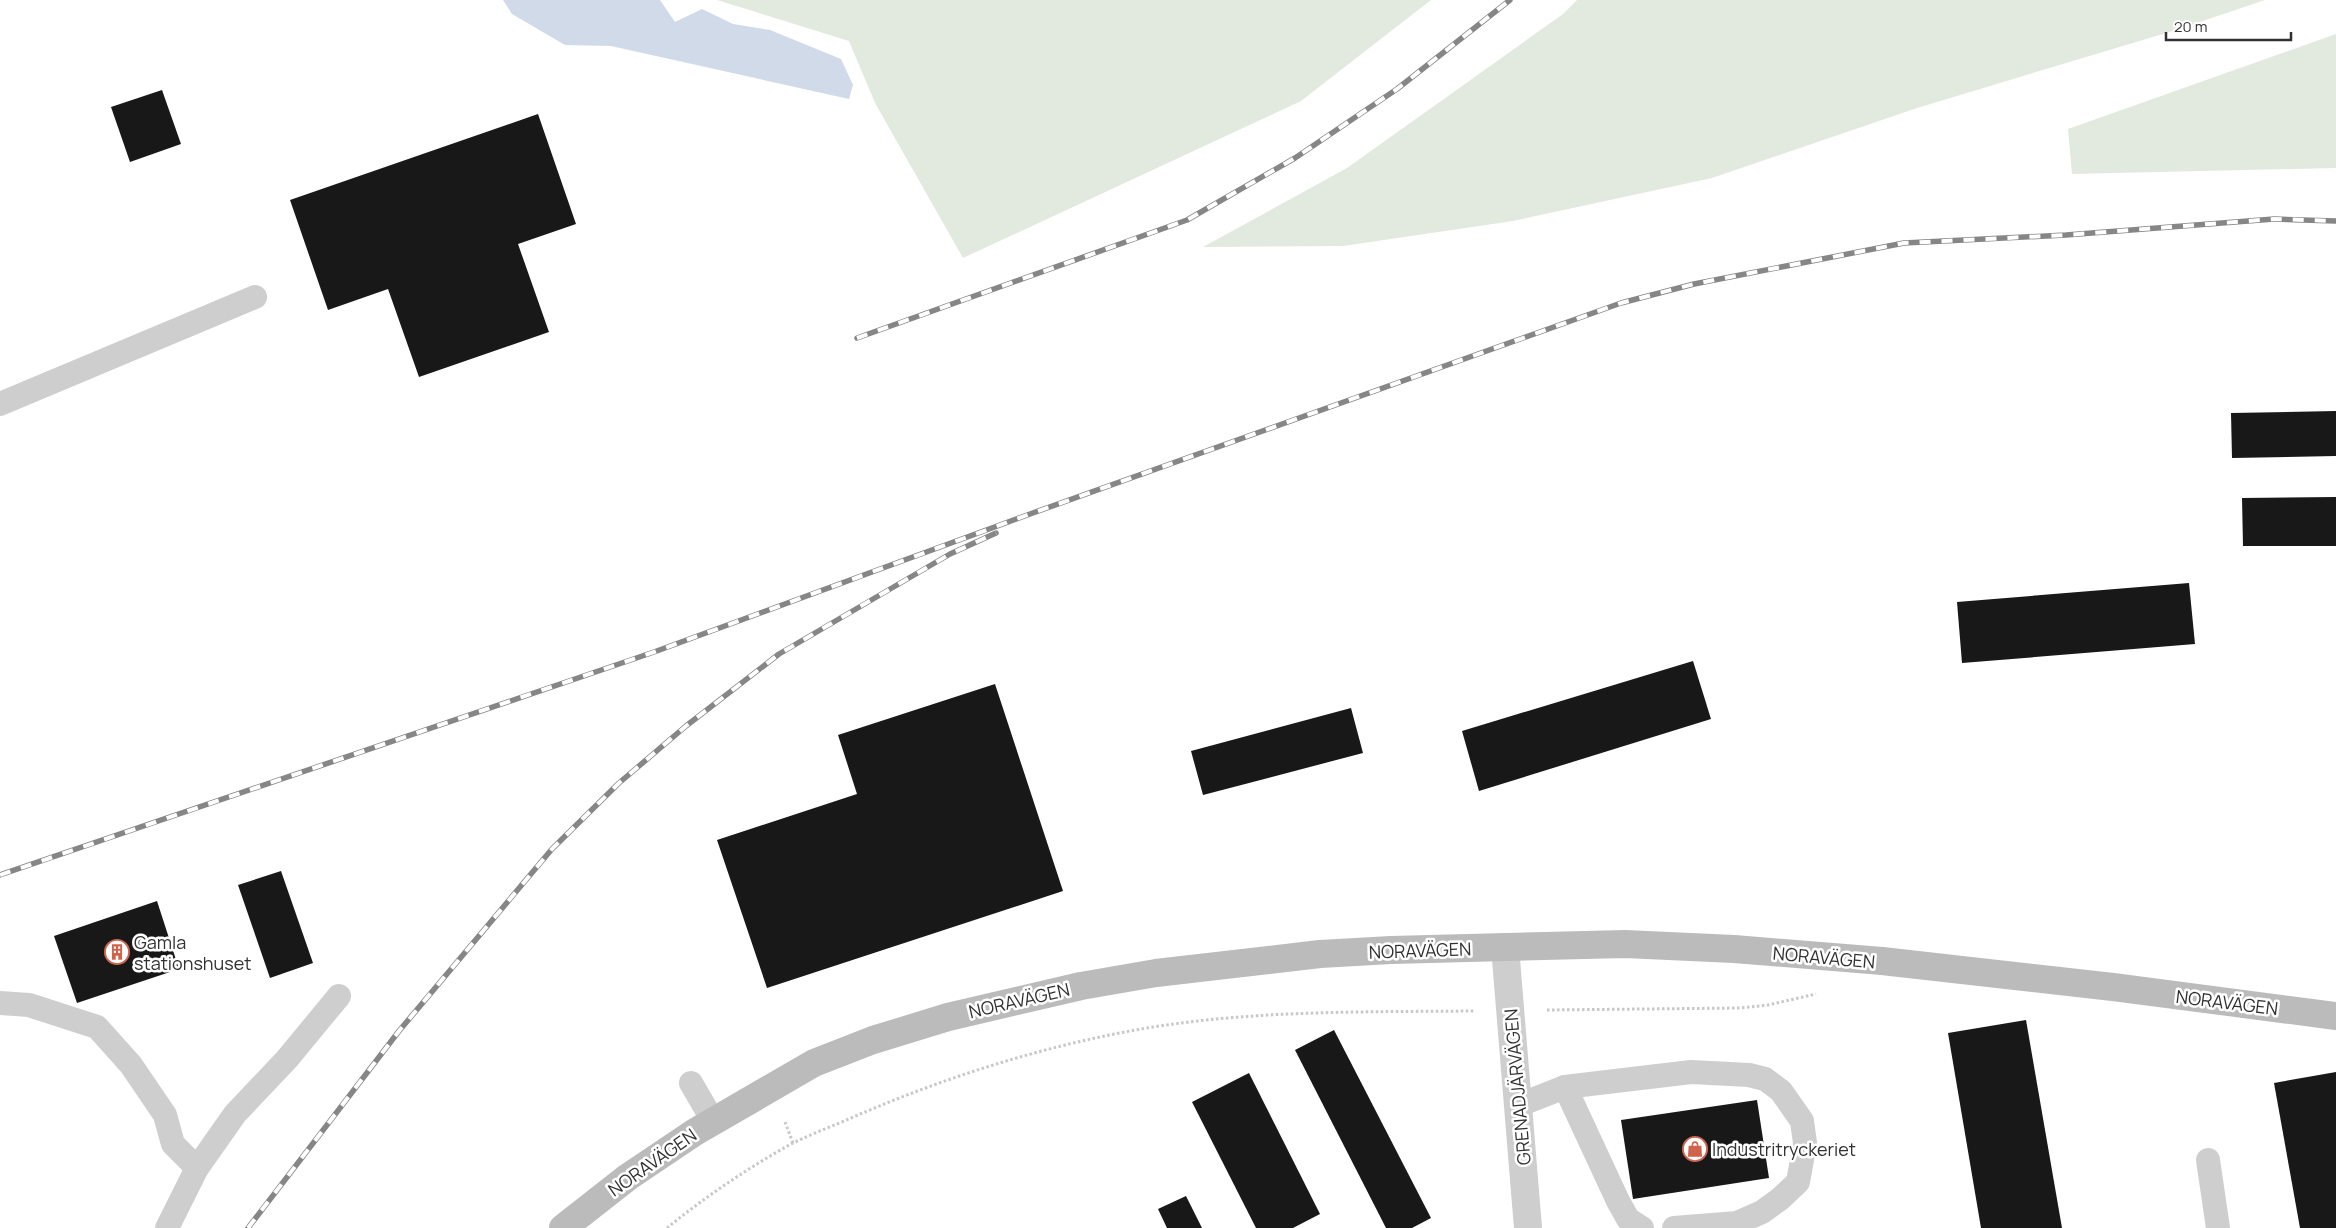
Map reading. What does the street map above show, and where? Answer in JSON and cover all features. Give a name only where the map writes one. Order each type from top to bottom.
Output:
[{"type":"street","name":"NORAVÄGEN","points":[[563,1228],[628,1177],[713,1121],[814,1063],[873,1040],[948,1017],[1081,986],[1156,973],[1320,954],[1391,950],[1625,944],[1744,950],[1882,962],[2084,984],[2336,1016]]},
{"type":"street","name":"GRENADJÄRVÄGEN","points":[[1505,947],[1528,1228]]},
{"type":"lane","points":[[0,404],[256,297]]},
{"type":"lane","points":[[167,1228],[197,1168],[235,1114],[287,1059],[339,996]]},
{"type":"lane","points":[[0,1004],[29,1005],[97,1027],[131,1066],[165,1115],[173,1144],[197,1168]]},
{"type":"lane","points":[[1519,1105],[1565,1087],[1692,1072],[1748,1075],[1765,1079],[1781,1091],[1802,1121],[1805,1143],[1798,1182],[1780,1199],[1762,1212],[1737,1223],[1674,1228]]},
{"type":"lane","points":[[691,1083],[713,1121]]},
{"type":"lane","points":[[1565,1087],[1618,1201],[1628,1219],[1642,1228]]},
{"type":"lane","points":[[2208,1160],[2218,1228]]},
{"type":"path","points":[[667,1228],[742,1174],[793,1143],[906,1095],[1028,1054],[1142,1029],[1224,1019],[1328,1014],[1740,1008],[1824,994]]},
{"type":"shaded area","points":[[717,0],[1431,0],[1301,101],[963,258],[875,103],[849,41]]},
{"type":"shaded area","points":[[1577,0],[2265,0],[2176,30],[1917,108],[1712,178],[1513,221],[1343,246],[1203,247],[1347,168],[1563,14]]},
{"type":"shaded area","points":[[2336,34],[2336,168],[2072,174],[2068,129]]},
{"type":"water","points":[[503,0],[660,0],[675,22],[702,9],[733,24],[770,30],[841,59],[853,85],[849,99],[611,46],[565,45],[512,14]]},
{"type":"building","points":[[162,90],[181,144],[130,162],[111,107]]},
{"type":"building","points":[[538,114],[576,224],[518,244],[549,332],[419,377],[388,289],[328,310],[290,200]]},
{"type":"building","points":[[2336,411],[2336,456],[2232,458],[2231,413]]},
{"type":"building","points":[[2336,497],[2336,546],[2243,546],[2242,498]]},
{"type":"building","points":[[2189,583],[2195,644],[1962,663],[1957,602]]},
{"type":"building","points":[[1693,661],[1711,719],[1479,791],[1462,731]]},
{"type":"building","points":[[995,684],[1063,891],[767,988],[717,840],[857,794],[838,735]]},
{"type":"building","points":[[1351,708],[1363,753],[1203,795],[1191,751]]},
{"type":"building","points":[[281,871],[313,963],[270,978],[238,885]]},
{"type":"building","name":"Gamla stationshuset","points":[[157,901],[179,969],[77,1003],[54,936]]},
{"type":"building","points":[[2026,1020],[2062,1228],[1981,1228],[1948,1033]]},
{"type":"building","points":[[1334,1030],[1431,1218],[1412,1228],[1386,1228],[1295,1050]]},
{"type":"building","points":[[2336,1072],[2336,1228],[2300,1228],[2274,1083]]},
{"type":"building","points":[[1249,1073],[1320,1214],[1293,1228],[1256,1228],[1192,1102]]},
{"type":"building","name":"Industritryckeriet","points":[[1757,1100],[1769,1178],[1633,1199],[1621,1120]]},
{"type":"building","points":[[1186,1196],[1202,1228],[1167,1228],[1158,1209]]},
{"type":"railway","points":[[857,338],[1187,220],[1295,158],[1397,89],[1510,0]]},
{"type":"railway","points":[[0,875],[654,652],[1030,514],[1621,303],[1694,284],[1904,243],[2066,235],[2274,219],[2336,221]]},
{"type":"railway","points":[[248,1228],[399,1031],[552,849],[619,783],[686,726],[779,654],[950,554],[996,533]]},
{"type":"place","name":"Gamla stationshuset","points":[[117,952]]},
{"type":"place","name":"Industritryckeriet","points":[[1695,1149]]}]
